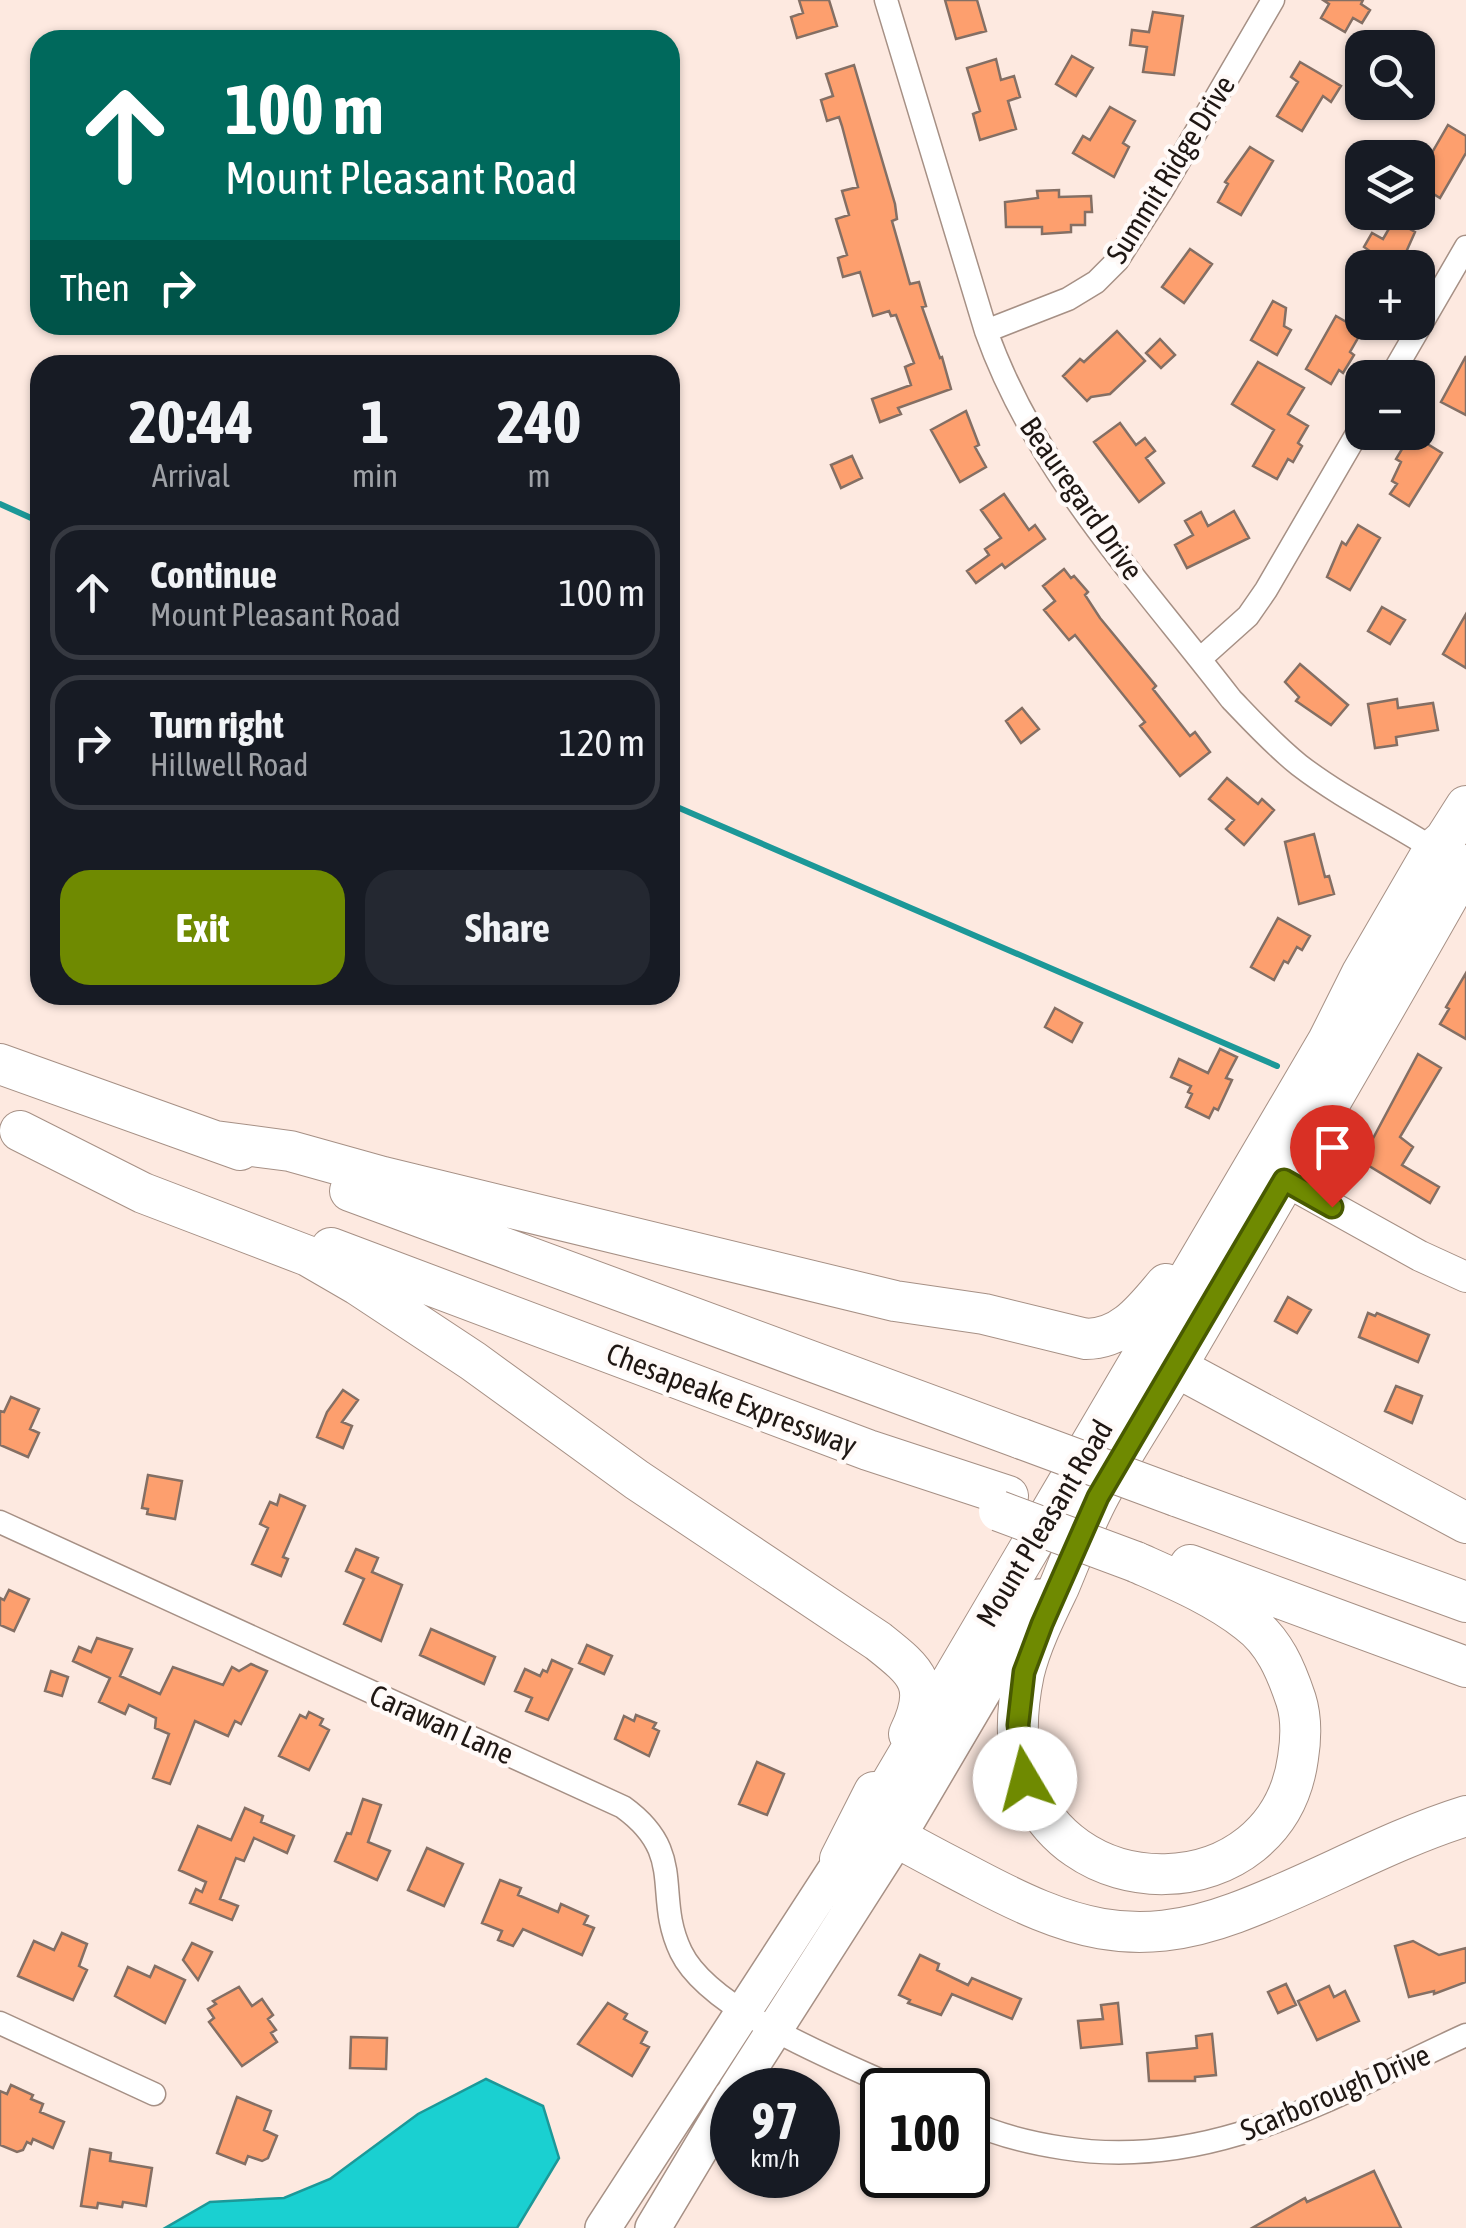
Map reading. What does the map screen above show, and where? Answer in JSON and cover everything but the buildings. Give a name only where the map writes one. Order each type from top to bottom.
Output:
[{"type":"highway","name":"Mount Pleasant Road","points":[[883,1830],[1455,861],[1445,840],[1466,806]]},
{"type":"highway","name":"Chesapeake Expressway","points":[[0,1064],[1466,1602]]},
{"type":"highway","points":[[10,1128],[143,1194],[308,1256],[358,1285],[472,1361],[637,1480],[878,1641],[913,1669],[922,1695],[920,1710],[840,1859]]},
{"type":"highway","name":"Chesapeake Expressway","points":[[10,1128],[1140,1555],[1466,1667]]},
{"type":"highway","points":[[216,1142],[290,1151],[895,1301],[982,1327],[1157,1366],[1466,1523]]},
{"type":"highway","points":[[895,1301],[984,1314],[1086,1339],[1116,1332],[1140,1313],[1270,1172]]},
{"type":"highway","name":"Mount Pleasant Road","points":[[1098,1497],[1157,1366]]},
{"type":"highway","points":[[1098,1497],[1024,1672],[1018,1725],[1022,1768],[1033,1797],[1048,1820],[1084,1854],[1124,1871],[1160,1875],[1187,1872],[1240,1852],[1270,1825],[1286,1803],[1301,1741],[1299,1711],[1273,1647],[1249,1622],[1140,1555]]},
{"type":"highway","points":[[883,1830],[1046,1914],[1088,1928],[1138,1933],[1174,1930],[1236,1913],[1405,1837],[1466,1816]]},
{"type":"main road","name":"Mount Pleasant Road","points":[[603,2228],[759,2021],[1098,1497]]},
{"type":"main road","name":"Mount Pleasant Road","points":[[743,2068],[759,2021],[840,1859],[883,1830]]},
{"type":"main road","name":"Mount Pleasant Road","points":[[653,2228],[710,2133]]},
{"type":"street","name":"Beauregard Drive","points":[[886,0],[986,331],[1003,378],[1052,466],[1241,710],[1302,766],[1455,861]]},
{"type":"street","points":[[1244,0],[1269,6]]},
{"type":"street","name":"Summit Ridge Drive","points":[[986,331],[1068,299],[1096,282],[1117,261],[1269,6]]},
{"type":"street","points":[[1400,360],[1466,247]]},
{"type":"street","points":[[1200,658],[1248,616],[1347,450]]},
{"type":"street","points":[[1270,1172],[1420,1256],[1466,1277]]},
{"type":"street","name":"Carawan Lane","points":[[0,1522],[623,1807],[647,1826],[666,1861],[673,1930],[689,1966],[759,2021]]},
{"type":"street","points":[[759,2021],[860,2070]]},
{"type":"street","points":[[0,2023],[154,2094]]},
{"type":"street","name":"Scarborough Drive","points":[[990,2129],[1039,2144],[1094,2153],[1179,2150],[1274,2122],[1466,2035]]},
{"type":"water","points":[[486,2079],[543,2106],[559,2158],[517,2228],[165,2228],[210,2202],[284,2198],[330,2179],[418,2114]]},
{"type":"waterway","points":[[0,504],[30,518]]},
{"type":"waterway","points":[[680,808],[1277,1066]]},
{"type":"route","points":[[1025,1779],[1018,1725],[1024,1672],[1098,1497],[1284,1180],[1332,1207]]}]
